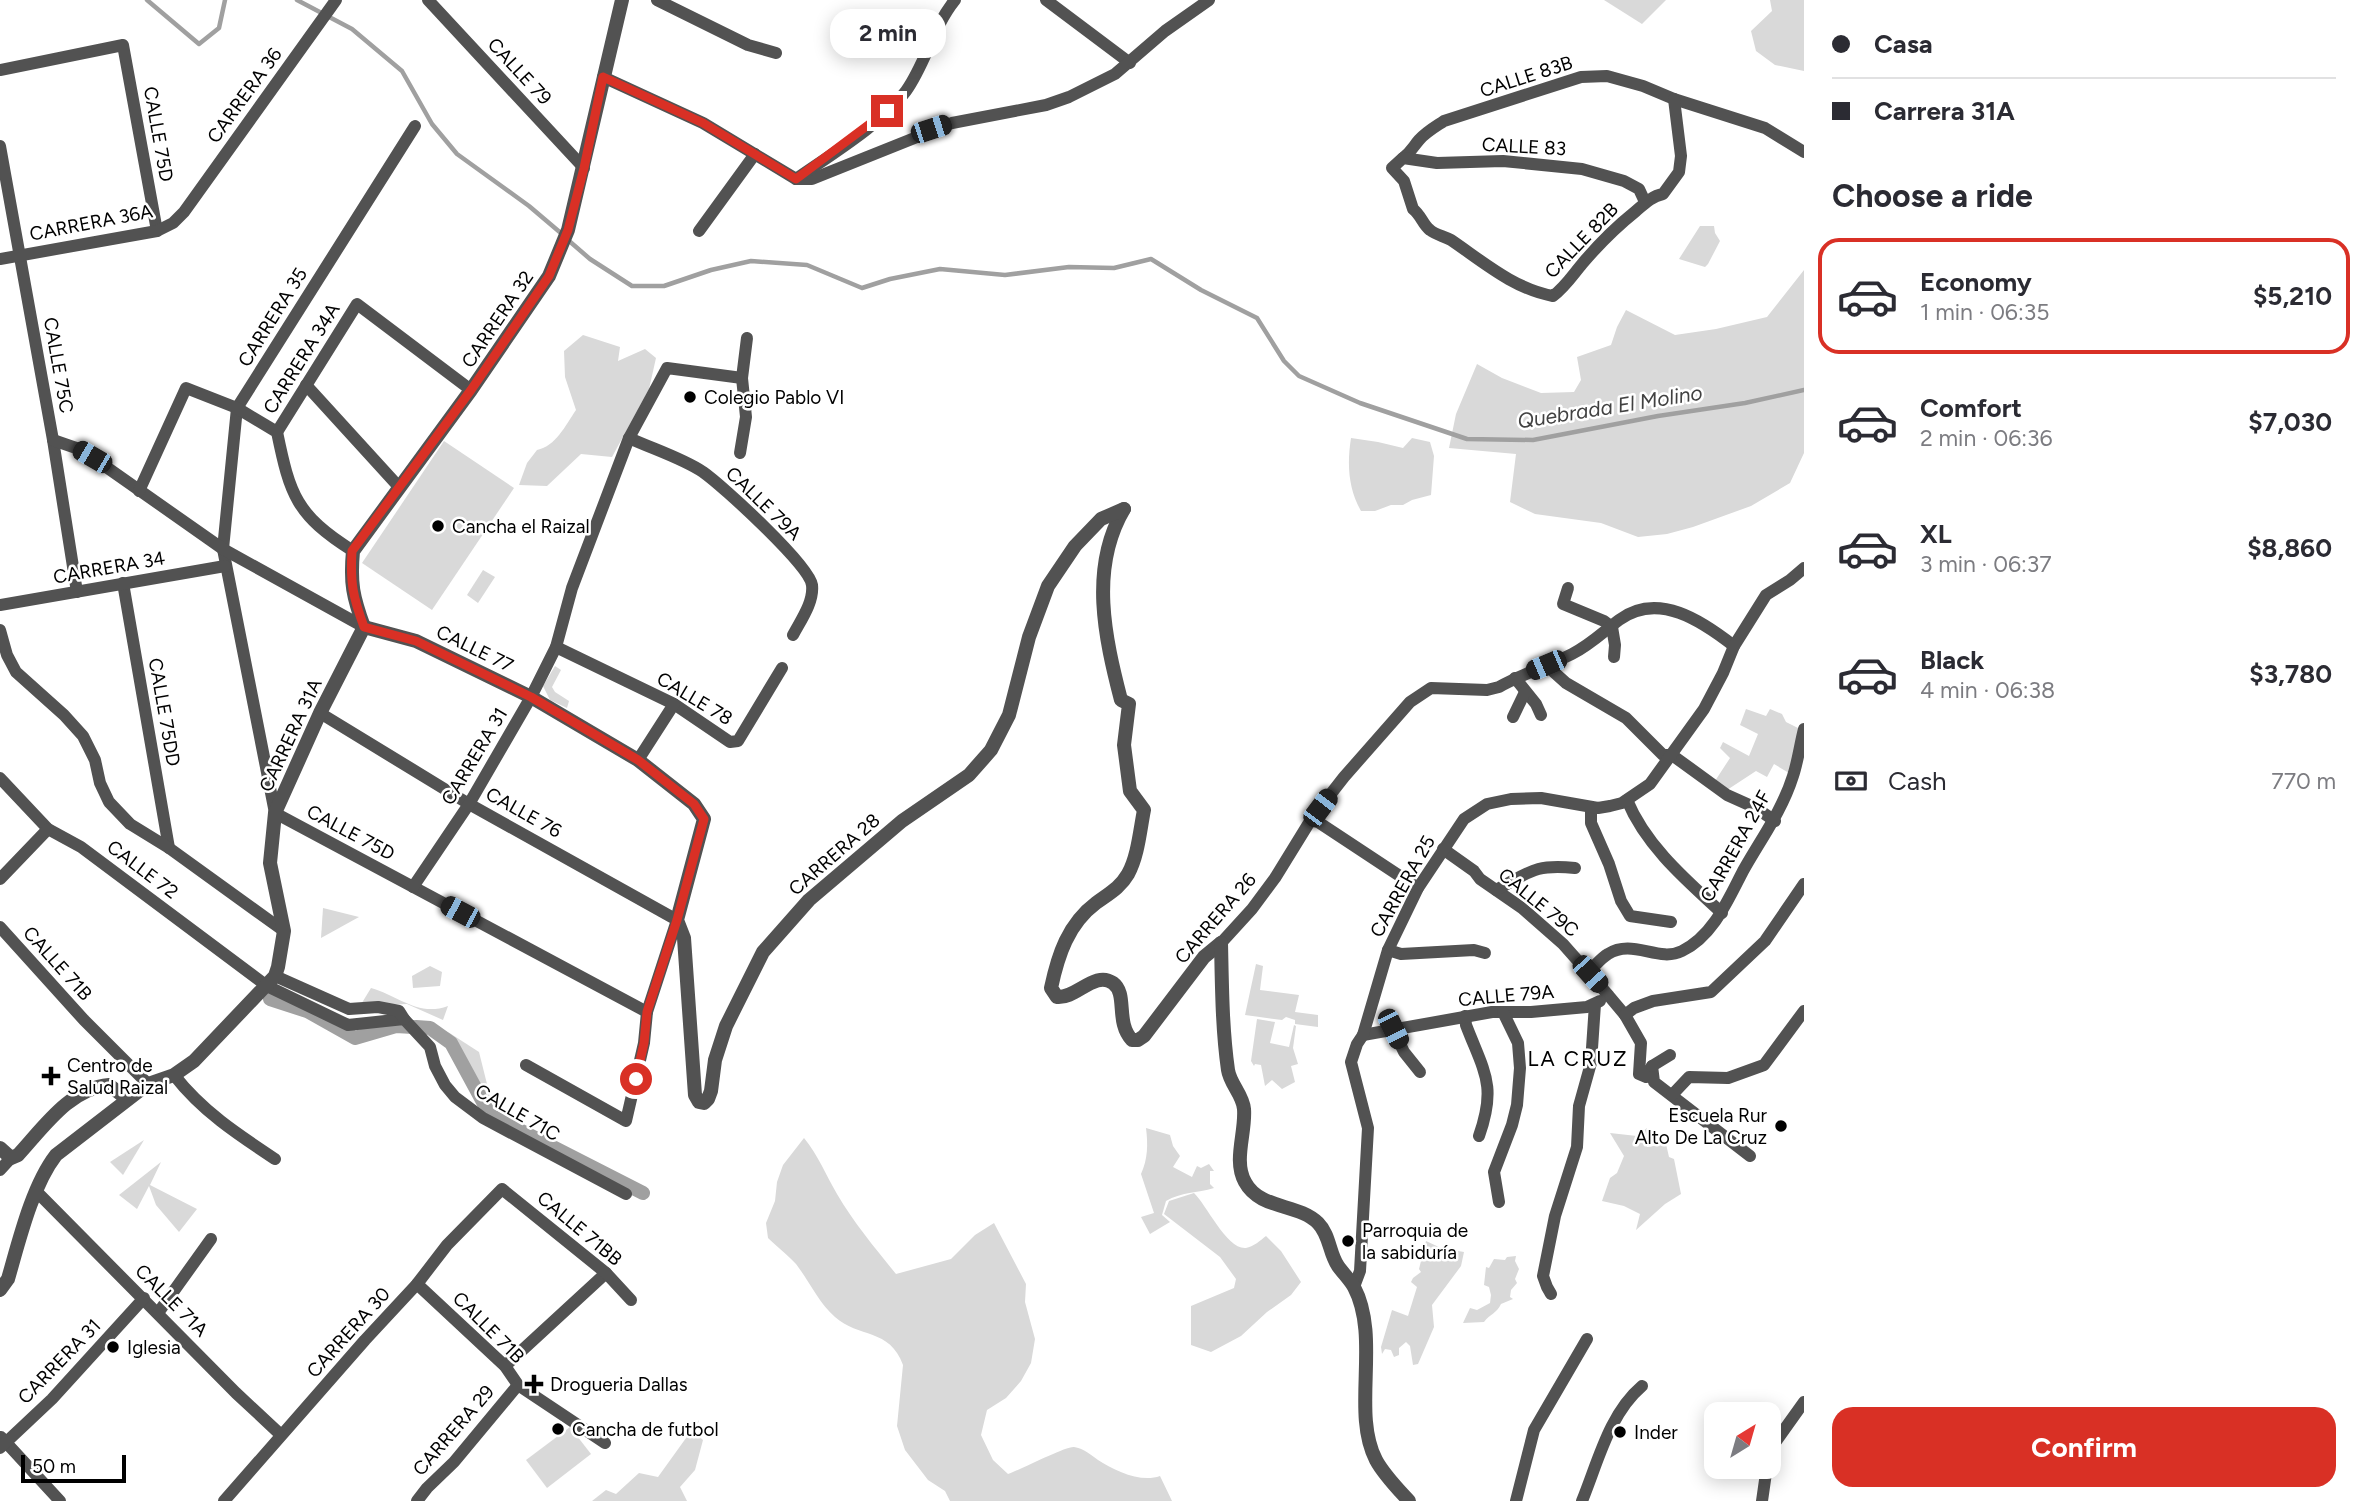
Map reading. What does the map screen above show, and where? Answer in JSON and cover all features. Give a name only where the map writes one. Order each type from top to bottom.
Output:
[{"type":"street","name":"CALLE 79","points":[[428,0],[584,168]]},
{"type":"street","name":"CARRERA 32","points":[[352,551],[471,390],[549,276],[568,230],[622,0]]},
{"type":"street","points":[[657,0],[747,45],[776,53]]},
{"type":"street","points":[[796,179],[860,133],[905,92],[947,10],[955,0]]},
{"type":"street","points":[[1046,0],[1130,63]]},
{"type":"street","points":[[603,77],[703,123],[796,179],[812,179],[952,123],[1046,105],[1092,86],[1130,63],[1165,31],[1209,0]]},
{"type":"street","name":"CARRERA 36","points":[[184,212],[333,3]]},
{"type":"street","name":"CALLE 75D","points":[[0,70],[123,45],[157,231]]},
{"type":"street","name":"CALLE 83B","points":[[1403,158],[1413,151],[1429,130],[1444,121],[1581,77],[1607,76],[1643,86],[1674,99]]},
{"type":"street","points":[[1674,99],[1765,128],[1804,152]]},
{"type":"street","name":"CALLE 82B","points":[[1403,158],[1392,168],[1404,181],[1413,209],[1419,213],[1429,230],[1449,239],[1506,277],[1540,294],[1553,296],[1566,286],[1580,266],[1618,225],[1645,202],[1663,194],[1679,172],[1681,156],[1674,99]]},
{"type":"street","name":"CARRERA 35","points":[[223,548],[237,408],[415,126]]},
{"type":"street","name":"CALLE 75C","points":[[0,146],[53,440],[77,592]]},
{"type":"street","points":[[699,231],[755,154]]},
{"type":"street","name":"CALLE 83","points":[[1403,158],[1437,163],[1503,161],[1582,169],[1639,188],[1645,202]]},
{"type":"street","name":"CARRERA 36A","points":[[0,260],[157,231],[173,223],[184,212]]},
{"type":"street","name":"CARRERA 34A","points":[[277,432],[357,304],[471,390]]},
{"type":"street","points":[[740,453],[746,416],[742,378],[747,338]]},
{"type":"street","name":"CARRERA 31","points":[[413,887],[469,804],[531,697],[556,647],[572,588],[629,438],[667,368],[742,378]]},
{"type":"street","points":[[306,385],[399,487]]},
{"type":"street","points":[[139,491],[186,388],[237,408],[277,432],[286,476],[300,506],[324,533],[352,551],[353,597],[364,627]]},
{"type":"street","name":"CALLE 79A","points":[[629,438],[702,471],[740,502],[791,555],[811,580],[812,591],[811,600],[793,635]]},
{"type":"street","name":"CALLE 77","points":[[53,440],[86,453],[223,548],[364,627],[416,641],[531,697],[638,760],[694,804],[704,819],[677,920]]},
{"type":"street","name":"CARRERA 28","points":[[677,920],[684,938],[695,1095],[699,1102],[704,1103],[708,1099],[715,1060],[726,1026],[763,952],[809,900],[902,821],[938,799],[969,775],[991,750],[1009,715],[1029,637],[1048,586],[1075,546],[1101,519],[1124,509],[1113,527],[1102,592],[1108,648],[1121,700],[1129,704],[1124,745],[1130,791],[1144,810],[1128,873],[1112,893],[1095,904],[1074,924],[1061,950],[1051,988],[1056,997],[1065,998],[1097,980],[1105,979],[1115,984],[1120,992],[1125,1032],[1132,1040]]},
{"type":"street","points":[[223,548],[275,813]]},
{"type":"street","name":"CARRERA 34","points":[[0,605],[225,566]]},
{"type":"street","name":"CARRERA 25","points":[[1409,1501],[1392,1483],[1376,1459],[1367,1432],[1365,1337],[1354,1287],[1360,1271],[1368,1128],[1351,1062],[1363,1035],[1388,950],[1418,888],[1443,849],[1464,819],[1487,804],[1511,799],[1541,798],[1591,807],[1610,806],[1627,800],[1650,783],[1704,709],[1734,646],[1766,595],[1804,568]]},
{"type":"street","name":"CALLE 75DD","points":[[123,583],[169,848]]},
{"type":"street","points":[[1568,588],[1563,604],[1612,627],[1614,657]]},
{"type":"street","name":"CARRERA 26","points":[[1132,1040],[1144,1036],[1204,957],[1221,943],[1252,909],[1312,818],[1410,702],[1432,688],[1487,690],[1499,687],[1572,654],[1636,610],[1649,606],[1662,607],[1702,623],[1734,646]]},
{"type":"street","name":"CARRERA 31A","points":[[271,981],[278,967],[284,931],[270,863],[275,813],[320,713],[364,627]]},
{"type":"street","points":[[0,630],[16,672],[83,736],[109,802],[130,824],[169,848],[284,931]]},
{"type":"street","name":"CALLE 78","points":[[556,647],[674,705],[730,742],[738,741],[782,668]]},
{"type":"street","points":[[1546,665],[1566,683],[1626,718],[1663,755],[1672,755],[1727,795],[1756,808],[1774,821]]},
{"type":"street","points":[[1515,678],[1536,704],[1541,715]]},
{"type":"street","points":[[1513,717],[1525,692]]},
{"type":"street","points":[[638,760],[674,705]]},
{"type":"street","name":"CALLE 76","points":[[320,713],[469,804],[677,920]]},
{"type":"street","name":"CARRERA 24F","points":[[1588,972],[1609,954],[1626,947],[1662,954],[1681,951],[1696,941],[1722,913],[1743,870],[1774,821],[1793,775],[1804,729]]},
{"type":"street","name":"CALLE 72","points":[[0,778],[48,829],[81,847],[271,981]]},
{"type":"street","points":[[1627,800],[1640,824],[1673,867],[1722,913]]},
{"type":"street","points":[[1591,807],[1591,823],[1621,901],[1630,916],[1671,922]]},
{"type":"street","name":"CALLE 75D","points":[[275,813],[647,1012]]},
{"type":"street","points":[[1312,818],[1418,888]]},
{"type":"street","points":[[0,878],[48,829]]},
{"type":"street","name":"CALLE 79C","points":[[1443,849],[1563,944],[1625,1015],[1641,1043],[1639,1074],[1646,1077],[1652,1066]]},
{"type":"street","points":[[1496,890],[1535,868],[1575,868]]},
{"type":"street","points":[[1625,1015],[1633,1008],[1653,1001],[1711,992],[1765,941],[1804,884]]},
{"type":"street","points":[[526,1065],[626,1121],[644,1043],[647,1012],[677,920]]},
{"type":"street","name":"CALLE 71B","points":[[0,927],[83,1020],[148,1084]]},
{"type":"street","points":[[1221,943],[1223,1027],[1228,1074],[1245,1107],[1241,1166],[1245,1182],[1256,1195],[1270,1203],[1317,1222],[1327,1236],[1338,1265],[1354,1287]]},
{"type":"street","points":[[1388,950],[1401,954],[1474,950],[1485,953]]},
{"type":"street","points":[[0,1290],[8,1279],[36,1191],[56,1155],[148,1084],[174,1075],[194,1061],[271,981]]},
{"type":"street","name":"CALLE 71C","points":[[271,981],[348,1025],[404,1019],[430,1047],[435,1066],[455,1097],[483,1118],[626,1194]]},
{"type":"street","name":"CALLE 79A","points":[[1363,1035],[1492,1012],[1587,1007],[1609,996]]},
{"type":"street","points":[[1551,1294],[1543,1276],[1565,1179],[1577,1147],[1578,1106],[1591,1063],[1595,1004]]},
{"type":"street","points":[[1672,1095],[1689,1077],[1728,1078],[1764,1065],[1804,1011]]},
{"type":"street","points":[[1499,1202],[1494,1172],[1517,1105],[1520,1060],[1518,1043],[1503,1012]]},
{"type":"street","points":[[1465,1016],[1465,1025],[1488,1080],[1489,1101],[1479,1136]]},
{"type":"street","points":[[1393,1029],[1404,1052],[1420,1072]]},
{"type":"street","points":[[1652,1066],[1671,1055]]},
{"type":"street","name":"CALLE 79C","points":[[1652,1066],[1654,1082],[1750,1156]]},
{"type":"street","points":[[174,1075],[188,1094],[215,1119],[275,1159]]},
{"type":"street","points":[[0,1170],[6,1153],[18,1155],[82,1092],[96,1086],[110,1085],[127,1099]]},
{"type":"street","name":"CALLE 71BB","points":[[502,1189],[606,1273],[631,1300]]},
{"type":"street","name":"CARRERA 30","points":[[224,1501],[365,1339],[417,1284],[447,1245],[502,1189]]},
{"type":"street","name":"CALLE 71A","points":[[36,1191],[281,1435]]},
{"type":"street","points":[[158,1313],[211,1239]]},
{"type":"street","name":"CARRERA 29","points":[[505,1366],[606,1273]]},
{"type":"street","name":"CALLE 71B","points":[[417,1284],[505,1366],[518,1385],[605,1443]]},
{"type":"street","name":"CARRERA 31","points":[[2,1442],[52,1399],[144,1298]]},
{"type":"street","points":[[1516,1501],[1534,1430],[1587,1339]]},
{"type":"street","name":"CARRERA 29","points":[[417,1501],[454,1462],[518,1385]]},
{"type":"street","points":[[1582,1501],[1609,1431],[1628,1398],[1642,1386]]},
{"type":"street","points":[[1782,1433],[1804,1402]]},
{"type":"street","points":[[2,1442],[60,1501]]},
{"type":"street","points":[[1762,1501],[1765,1479]]},
{"type":"shaded area","points":[[1604,0],[1666,0],[1642,24]]},
{"type":"shaded area","points":[[1770,0],[1804,0],[1804,71],[1775,65],[1756,51],[1751,31],[1772,11]]},
{"type":"shaded area","points":[[1700,226],[1714,226],[1720,241],[1705,267],[1679,259]]},
{"type":"shaded area","points":[[1804,270],[1804,453],[1790,483],[1751,506],[1693,527],[1667,534],[1638,537],[1601,523],[1535,514],[1510,502],[1516,454],[1449,448],[1456,414],[1477,364],[1502,378],[1541,393],[1574,392],[1581,380],[1577,357],[1611,345],[1626,310],[1675,335],[1716,329],[1767,317]]},
{"type":"shaded area","points":[[583,335],[620,347],[618,361],[645,349],[656,358],[649,389],[612,457],[581,454],[547,486],[519,485],[527,463],[537,450],[555,440],[576,410],[565,377],[564,351]]},
{"type":"shaded area","points":[[1351,438],[1403,448],[1412,438],[1430,442],[1434,456],[1431,495],[1403,505],[1361,511],[1353,494],[1350,476]]},
{"type":"shaded area","name":"Cancha el Raizal","points":[[444,441],[514,488],[432,610],[362,563]]},
{"type":"shaded area","points":[[483,570],[495,577],[478,603],[467,595]]},
{"type":"shaded area","points":[[555,666],[561,670],[552,687],[569,701],[567,708],[550,700],[543,686]]},
{"type":"shaded area","points":[[1746,709],[1766,716],[1770,709],[1782,714],[1786,722],[1800,729],[1789,773],[1774,764],[1767,777],[1756,771],[1727,790],[1715,781],[1730,758],[1720,748],[1723,742],[1749,756],[1758,734],[1740,725]]},
{"type":"shaded area","points":[[323,908],[359,917],[321,938]]},
{"type":"shaded area","points":[[1256,964],[1263,966],[1260,990],[1299,995],[1295,1012],[1318,1015],[1318,1027],[1295,1024],[1295,1020],[1286,1017],[1282,1020],[1245,1015]]},
{"type":"shaded area","points":[[430,966],[442,972],[440,986],[413,988],[412,976]]},
{"type":"shaded area","points":[[371,988],[418,1007],[437,1009],[448,1006],[443,1020],[407,1004],[360,1006]]},
{"type":"shaded area","points":[[1257,1019],[1275,1022],[1270,1043],[1289,1047],[1294,1025],[1296,1026],[1293,1048],[1298,1064],[1291,1066],[1295,1082],[1282,1089],[1272,1080],[1265,1086],[1261,1065],[1254,1066],[1251,1061]]},
{"type":"shaded area","points":[[448,1032],[479,1052],[493,1108]]},
{"type":"shaded area","points":[[1146,1128],[1170,1135],[1180,1156],[1173,1167],[1192,1177],[1197,1166],[1201,1168],[1209,1164],[1214,1171],[1210,1171],[1210,1184],[1214,1188],[1183,1194],[1166,1201],[1162,1215],[1170,1222],[1150,1234],[1141,1217],[1154,1213],[1141,1174],[1147,1151]]},
{"type":"shaded area","points":[[1647,1128],[1647,1147],[1666,1144],[1669,1157],[1674,1159],[1681,1194],[1665,1204],[1636,1230],[1640,1214],[1624,1206],[1602,1201],[1610,1178],[1617,1173],[1624,1156],[1610,1133],[1637,1136]]},
{"type":"shaded area","points":[[804,1138],[850,1215],[896,1274],[951,1259],[975,1235],[994,1223],[1026,1284],[1025,1302],[1035,1339],[1031,1363],[1021,1381],[1006,1398],[987,1410],[981,1435],[993,1460],[1008,1474],[1074,1447],[1128,1475],[1145,1478],[1160,1476],[1172,1501],[950,1501],[945,1491],[928,1480],[905,1450],[897,1426],[903,1365],[897,1353],[882,1339],[844,1324],[835,1317],[819,1299],[796,1264],[768,1238],[766,1223],[775,1201],[777,1182],[783,1165]]},
{"type":"shaded area","points":[[144,1140],[123,1175],[110,1162]]},
{"type":"shaded area","points":[[161,1162],[150,1185],[197,1209],[179,1232],[156,1205],[149,1186],[137,1209],[119,1195]]},
{"type":"shaded area","points":[[1194,1193],[1232,1242],[1246,1248],[1266,1236],[1281,1251],[1301,1282],[1291,1295],[1241,1336],[1211,1352],[1191,1345],[1191,1306],[1234,1288],[1236,1279],[1220,1257],[1164,1214],[1169,1201]]},
{"type":"shaded area","points":[[1426,1241],[1441,1248],[1464,1252],[1461,1266],[1432,1305],[1434,1327],[1418,1364],[1413,1365],[1410,1346],[1406,1342],[1399,1348],[1399,1355],[1394,1357],[1391,1350],[1385,1349],[1382,1354],[1381,1347],[1392,1310],[1408,1316],[1417,1287],[1411,1282],[1421,1272],[1419,1269]]},
{"type":"shaded area","points":[[1516,1256],[1519,1269],[1515,1279],[1517,1283],[1511,1290],[1510,1297],[1513,1299],[1501,1304],[1484,1322],[1463,1323],[1470,1308],[1477,1310],[1490,1303],[1489,1287],[1484,1285],[1486,1267],[1489,1268],[1494,1259],[1505,1260],[1507,1257]]},
{"type":"shaded area","points":[[699,1420],[695,1433],[703,1440],[695,1470],[680,1487],[687,1501],[592,1501],[606,1490],[616,1494],[639,1473],[658,1477]]},
{"type":"shaded area","points":[[570,1427],[591,1454],[547,1488],[526,1460]]},
{"type":"waterway","name":"Quebrada El Molino","points":[[147,0],[199,44],[219,28],[225,0]]},
{"type":"waterway","name":"Quebrada El Molino","points":[[297,0],[352,29],[402,71],[432,124],[457,154],[529,206],[562,234]]},
{"type":"waterway","name":"Quebrada El Molino","points":[[568,240],[590,259],[632,286],[664,286],[711,270],[751,261],[807,265],[862,288],[890,279],[940,269],[1005,275],[1069,267],[1114,268],[1151,259],[1201,290],[1257,318],[1284,361],[1299,376],[1360,403],[1467,439],[1533,440],[1804,390]]},
{"type":"waterway","points":[[270,999],[307,1011],[355,1038],[396,1026],[413,1027]]},
{"type":"waterway","points":[[416,1027],[430,1028],[451,1043],[490,1115],[643,1193]]},
{"type":"place","name":"Colegio Pablo VI","points":[[690,397]]},
{"type":"place","name":"Cancha el Raizal","points":[[438,526]]},
{"type":"place","name":"Centro de Salud Raizal","points":[[51,1076]]},
{"type":"place","name":"Escuela Rur Alto De La Cruz","points":[[1781,1126]]},
{"type":"place","name":"Parroquia de la sabiduría","points":[[1348,1241]]},
{"type":"place","name":"Iglesia","points":[[113,1347]]},
{"type":"place","name":"Drogueria Dallas","points":[[534,1384]]},
{"type":"place","name":"Cancha de futbol","points":[[558,1429]]},
{"type":"place","name":"Inder","points":[[1620,1432]]},
{"type":"district","name":"LA CRUZ","points":[[1578,1059]]},
{"type":"route","points":[[636,1079],[647,1012],[677,920],[704,819],[694,804],[638,760],[531,697],[416,641],[364,627],[353,597],[352,551],[471,390],[549,276],[568,230],[603,77],[703,123],[796,179],[887,111]]}]
